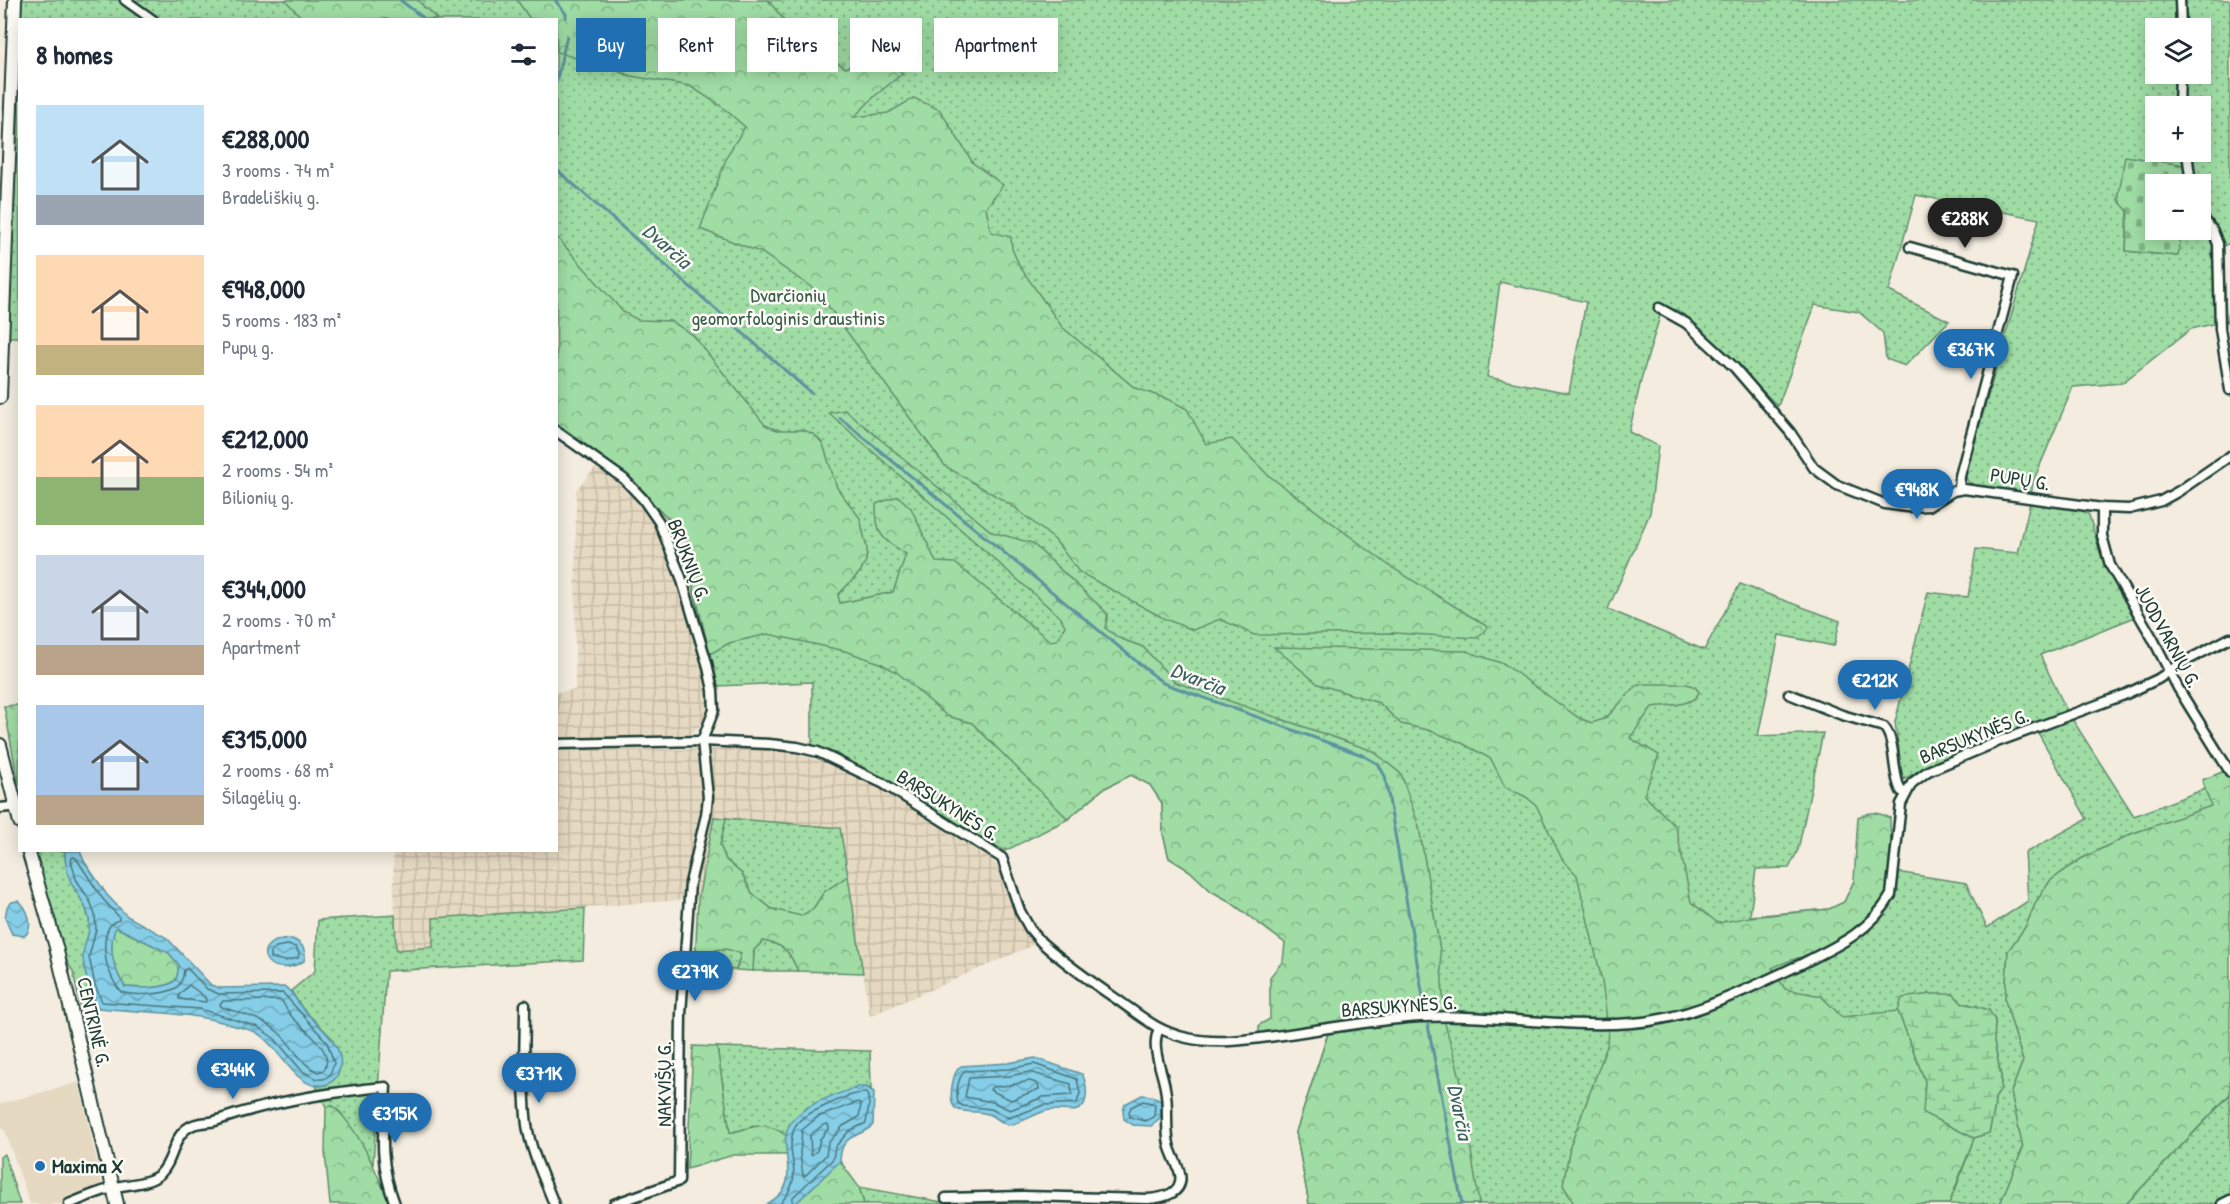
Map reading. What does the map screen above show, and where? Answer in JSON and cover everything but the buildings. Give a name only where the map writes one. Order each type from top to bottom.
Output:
[{"type":"main road","points":[[0,397],[15,0]]},
{"type":"main road","points":[[0,745],[17,806]]},
{"type":"main road","name":"CENTRINĖ G.","points":[[29,852],[56,946],[117,1204]]},
{"type":"street","points":[[125,0],[150,18]]},
{"type":"street","points":[[2180,0],[2181,18]]},
{"type":"street","points":[[2211,228],[2218,244],[2220,329],[2230,390]]},
{"type":"street","points":[[1659,308],[1686,323],[1734,367],[1790,432],[1814,468],[1837,485],[1885,504],[1907,507],[1929,506],[1959,489],[1960,476],[2013,276],[1910,247]]},
{"type":"street","name":"BRUKNIŲ G.","points":[[558,431],[624,479],[643,499],[659,522],[681,577],[713,690],[714,710],[702,741]]},
{"type":"street","name":"PUPŲ G.","points":[[1959,489],[1976,489],[2102,508],[2129,508],[2161,501],[2230,456]]},
{"type":"street","name":"JUODVARNIŲ G.","points":[[2102,508],[2102,536],[2110,565],[2230,772]]},
{"type":"street","name":"BARSUKYNĖS G.","points":[[558,744],[702,741],[769,744],[818,752],[884,784],[1002,858],[1020,911],[1030,929],[1042,943],[1148,1023],[1159,1029],[1190,1038],[1216,1041],[1250,1039],[1399,1019],[1445,1016],[1543,1023],[1634,1023],[1665,1018],[1728,999],[1838,946],[1861,931],[1875,918],[1891,895],[1898,818],[1906,792],[1912,783],[1928,771],[1997,742],[2124,695],[2230,638]]},
{"type":"street","points":[[1789,694],[1842,715],[1884,727],[1889,736],[1896,781],[1901,791],[1906,792]]},
{"type":"street","name":"NAKVIŠŲ G.","points":[[614,1204],[679,1181],[681,1014],[689,895],[708,797],[702,741]]},
{"type":"street","points":[[0,808],[17,806]]},
{"type":"street","points":[[525,1005],[527,1126],[554,1204]]},
{"type":"street","points":[[946,1198],[1148,1199],[1166,1196],[1177,1189],[1180,1174],[1168,1141],[1166,1087],[1156,1048],[1159,1029]]},
{"type":"street","points":[[69,1204],[113,1188],[152,1179],[160,1174],[182,1133],[193,1125],[212,1122],[241,1111],[342,1091],[386,1087],[382,1144],[385,1175],[395,1204]]},
{"type":"street","points":[[2222,1204],[2230,1200]]},
{"type":"shaded area","points":[[604,458],[630,478],[659,510],[682,530],[688,543],[687,561],[710,654],[710,699],[706,715],[700,726],[689,735],[558,740],[558,692],[575,690],[576,490]]},
{"type":"shaded area","points":[[763,749],[790,752],[832,764],[901,799],[976,845],[1003,873],[1022,922],[1036,944],[870,1016],[840,828],[714,817],[698,899],[433,918],[434,947],[396,950],[393,852],[558,852],[558,750]]},
{"type":"shaded area","points":[[79,1082],[102,1184],[61,1204],[30,1204],[5,1131],[0,1127],[0,1104]]},
{"type":"green space","name":"Dvarčionių geomorfologinis draustinis","points":[[22,0],[2230,0],[2230,242],[2223,247],[2226,321],[2191,329],[2122,383],[2073,387],[2033,482],[2030,503],[2080,509],[2089,515],[2102,559],[2135,617],[2040,655],[2067,711],[2134,816],[2205,789],[2212,806],[2131,834],[2081,859],[2050,881],[2036,902],[2026,926],[2008,951],[2005,1000],[2023,1061],[2011,1092],[2023,1148],[2000,1204],[1309,1204],[1296,1132],[1328,1033],[1285,943],[1229,901],[1211,891],[1190,871],[1169,858],[1163,834],[1162,803],[1150,785],[1131,775],[1103,789],[1068,819],[1005,851],[835,753],[812,745],[812,682],[716,686],[687,561],[688,543],[682,530],[659,510],[630,478],[558,424],[558,18],[21,18]],"holes":[[[1916,195],[2039,219],[1965,476],[1969,483],[2030,503],[2018,553],[1976,549],[1968,597],[1928,592],[1895,722],[1903,780],[1930,764],[2033,724],[2087,819],[2025,853],[2028,901],[1987,928],[1966,883],[1890,871],[1854,881],[1844,902],[1830,909],[1750,916],[1756,869],[1789,868],[1798,850],[1823,733],[1758,736],[1779,635],[1834,646],[1840,621],[1740,584],[1704,650],[1608,609],[1650,513],[1658,446],[1629,432],[1642,376],[1663,306],[1697,327],[1778,406],[1815,305],[1859,312],[1883,333],[1886,359],[1905,366],[1949,321],[1889,291]],[[1500,282],[1586,302],[1569,393],[1487,377]],[[1954,995],[1961,1002],[1988,1010],[1995,1020],[1994,1042],[2001,1076],[2001,1089],[1995,1098],[1989,1133],[1974,1138],[1955,1191]]]},
{"type":"green space","points":[[285,0],[417,0],[436,18],[302,18]]},
{"type":"green space","points":[[517,0],[768,0],[782,18],[747,18],[747,72],[838,72],[838,63],[846,68],[850,66],[850,72],[902,72],[854,117],[888,113],[914,98],[940,110],[973,163],[1003,185],[986,208],[991,232],[1011,237],[1012,249],[1020,267],[1062,327],[1135,388],[1170,400],[1187,409],[1206,444],[1232,439],[1268,475],[1391,567],[1488,627],[1477,638],[1394,633],[1254,635],[1220,619],[1193,630],[1165,619],[1079,572],[1055,540],[1013,506],[945,466],[818,292],[762,253],[700,229],[728,154],[745,127],[721,106],[690,86],[619,72],[646,72],[646,18],[576,18],[576,58],[558,52],[558,18],[529,18]]},
{"type":"green space","points":[[18,68],[18,337],[8,337]]},
{"type":"green space","points":[[2125,156],[2145,159],[2145,162],[2183,165],[2184,174],[2145,174],[2145,240],[2180,240],[2178,256],[2126,251],[2128,211],[2118,200]]},
{"type":"green space","points":[[558,238],[623,312],[638,320],[671,321],[693,335],[765,425],[777,430],[804,430],[815,435],[823,444],[837,488],[860,518],[867,549],[866,561],[860,572],[838,595],[840,603],[893,592],[906,554],[890,544],[881,534],[877,522],[876,504],[898,496],[911,508],[936,562],[955,563],[1050,641],[1057,640],[1065,626],[1061,618],[829,413],[845,410],[992,532],[1032,543],[1108,614],[1105,628],[1119,638],[1143,647],[1175,682],[1373,751],[1401,774],[1419,827],[1440,950],[1444,1011],[1369,1017],[1259,1035],[1259,1025],[1270,1019],[1270,977],[1283,961],[1285,943],[1229,901],[1211,891],[1190,871],[1169,858],[1163,834],[1162,803],[1150,785],[1131,775],[1103,789],[1068,819],[972,723],[947,716],[898,673],[880,663],[845,651],[768,634],[729,643],[710,654],[687,561],[688,543],[682,530],[659,510],[630,478],[558,424]]},
{"type":"green space","points":[[1274,647],[1466,651],[1504,664],[1579,718],[1592,723],[1606,718],[1636,686],[1687,684],[1695,687],[1699,692],[1696,697],[1685,703],[1652,707],[1630,738],[1659,755],[1644,795],[1676,827],[1691,902],[1718,923],[1750,917],[1829,909],[1844,902],[1854,881],[1858,817],[1874,813],[1890,818],[1892,861],[1890,879],[1880,907],[1854,932],[1833,944],[1772,968],[1785,989],[1821,996],[1842,1017],[1898,1011],[1925,1081],[1924,1113],[1974,1138],[1949,1204],[1574,1204],[1563,1185],[1570,1147],[1607,1046],[1608,1028],[1602,981],[1577,875],[1562,859],[1536,805],[1526,797],[1505,787],[1491,759],[1460,742],[1428,730],[1401,724],[1379,703],[1318,684]]},
{"type":"green space","points":[[18,705],[18,781],[4,706]]},
{"type":"green space","points":[[2225,771],[2230,780],[2230,1094],[2126,1204],[2000,1204],[2023,1148],[2011,1092],[2023,1061],[2005,1000],[2008,951],[2026,926],[2036,902],[2050,881],[2081,859],[2131,834],[2211,806],[2202,780]]},
{"type":"green space","points":[[714,817],[726,818],[720,845],[726,860],[742,874],[752,893],[772,909],[801,916],[813,909],[824,892],[848,876],[863,973],[798,971],[786,950],[763,941],[754,950],[753,971],[736,970],[741,954],[727,949],[711,952],[695,964],[698,899]]},
{"type":"green space","points":[[726,818],[840,828],[848,876],[824,892],[813,909],[801,917],[772,909],[752,893],[742,874],[726,860],[720,845]]},
{"type":"green space","points":[[35,852],[65,852],[66,867],[73,886],[87,910],[89,931],[84,950],[84,961],[90,990],[99,1008],[81,1011],[73,971],[65,959]]},
{"type":"green space","points":[[585,908],[583,960],[386,971],[373,1164],[341,1113],[333,1106],[326,1107],[316,1086],[326,1085],[332,1038],[302,1008],[291,991],[315,971],[318,920],[395,915],[396,950],[433,947],[433,918]]},
{"type":"green space","points":[[115,927],[169,953],[179,965],[176,979],[160,987],[125,987],[112,958]]},
{"type":"green space","points":[[763,941],[786,950],[798,971],[753,971],[754,950]]},
{"type":"green space","points":[[729,949],[741,954],[736,970],[694,969],[695,964],[712,950]]},
{"type":"green space","points":[[1953,994],[1961,1002],[1989,1010],[1995,1021],[1994,1042],[2001,1076],[2001,1089],[1995,1098],[1989,1133],[1974,1138],[1923,1113],[1925,1081],[1898,1011],[1902,998]]},
{"type":"green space","points":[[1444,1020],[1460,1077],[1479,1204],[1309,1204],[1296,1132],[1328,1034],[1401,1023]]},
{"type":"green space","points":[[693,1046],[717,1047],[730,1133],[759,1126],[772,1128],[787,1136],[787,1155],[733,1155],[687,1169]]},
{"type":"green space","points":[[717,1047],[870,1051],[871,1089],[866,1087],[807,1108],[791,1125],[787,1136],[765,1126],[730,1133]]},
{"type":"green space","points":[[2230,1094],[2230,1204],[2126,1204],[2225,1100]]},
{"type":"green space","points":[[333,1106],[359,1139],[373,1165],[389,1204],[330,1204],[325,1152],[326,1107]]},
{"type":"green space","points":[[4,1154],[20,1204],[0,1204],[0,1157]]},
{"type":"green space","points":[[840,1161],[859,1187],[864,1204],[795,1204]]},
{"type":"green space","points":[[859,1187],[942,1202],[1031,1201],[1032,1204],[864,1204]]},
{"type":"water","points":[[65,852],[80,852],[107,895],[127,916],[167,938],[211,985],[220,988],[285,987],[288,989],[302,1008],[331,1038],[340,1056],[337,1076],[324,1085],[309,1084],[293,1072],[272,1046],[257,1033],[218,1021],[185,1015],[99,1008],[90,990],[83,961],[89,931],[87,910],[73,886],[66,867]],"holes":[[[116,927],[169,953],[179,965],[177,977],[172,983],[152,987],[125,987],[117,973],[113,958],[112,943]]]},
{"type":"water","points":[[18,901],[25,908],[30,923],[24,936],[12,934],[5,918],[7,907],[12,902]]},
{"type":"water","points":[[292,939],[303,947],[304,961],[290,967],[271,964],[265,952],[269,945],[277,941]]},
{"type":"water","points":[[1035,1058],[1082,1074],[1086,1098],[1080,1109],[1045,1111],[1009,1125],[988,1114],[960,1110],[952,1104],[953,1080],[961,1066],[1008,1063]]},
{"type":"water","points":[[858,1087],[866,1087],[874,1092],[873,1125],[847,1141],[841,1152],[840,1161],[795,1204],[766,1204],[779,1196],[785,1186],[788,1176],[787,1131],[792,1121],[813,1104]]},
{"type":"water","points":[[1142,1095],[1161,1101],[1161,1117],[1151,1126],[1133,1125],[1124,1119],[1125,1104]]},
{"type":"waterway","name":"Dvarčia","points":[[400,0],[423,18]]},
{"type":"waterway","points":[[555,0],[566,14],[566,18]]},
{"type":"waterway","points":[[558,74],[567,36]]},
{"type":"waterway","name":"Dvarčia","points":[[558,171],[811,393]]},
{"type":"waterway","name":"Dvarčia","points":[[840,418],[1163,683],[1362,755],[1378,764],[1385,776],[1425,1009]]},
{"type":"waterway","name":"Dvarčia","points":[[1428,1025],[1462,1204]]},
{"type":"place","name":"Maxima X","points":[[40,1166]]}]
